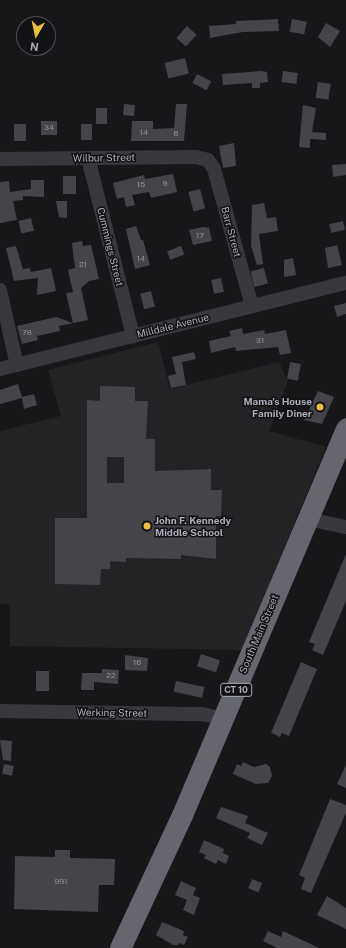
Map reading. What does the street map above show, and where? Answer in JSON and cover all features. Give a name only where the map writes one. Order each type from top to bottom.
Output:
[{"type":"highway","name":"South Main Street","points":[[120,948],[182,815],[224,720],[346,428]]},
{"type":"street","name":"Wilbur Street","points":[[0,159],[196,156],[208,160]]},
{"type":"street","name":"Cummings Street","points":[[88,158],[133,336]]},
{"type":"street","name":"Barr Street","points":[[208,160],[214,169],[252,306]]},
{"type":"street","name":"Milldale Avenue","points":[[0,369],[346,283]]},
{"type":"street","points":[[0,290],[17,365]]},
{"type":"street","points":[[308,519],[346,527]]},
{"type":"street","name":"Werking Street","points":[[0,711],[202,714],[224,720]]},
{"type":"shaded area","name":"John F. Kennedy Middle School","points":[[158,342],[170,389],[279,362],[288,381],[269,431],[326,447],[242,650],[10,646],[10,604],[0,604],[0,431],[61,416],[48,370]]},
{"type":"building","points":[[278,19],[279,31],[243,32],[210,38],[209,26],[236,24],[236,21]]},
{"type":"building","points":[[292,19],[307,22],[304,35],[290,32]]},
{"type":"building","points":[[326,23],[340,31],[330,47],[318,37]]},
{"type":"building","points":[[187,26],[197,35],[186,47],[176,38]]},
{"type":"building","points":[[185,58],[189,74],[168,79],[165,63]]},
{"type":"building","points":[[261,71],[267,72],[268,82],[260,83],[260,88],[252,88],[252,83],[223,85],[222,74]]},
{"type":"building","points":[[283,71],[298,73],[296,84],[281,82]]},
{"type":"building","points":[[197,74],[211,81],[207,90],[192,83]]},
{"type":"building","points":[[318,82],[331,84],[328,100],[315,98]]},
{"type":"building","points":[[124,104],[135,105],[134,116],[123,115]]},
{"type":"building","points":[[176,104],[187,104],[184,141],[131,141],[132,121],[153,121],[153,129],[174,128]]},
{"type":"building","points":[[303,105],[316,108],[312,132],[326,133],[326,140],[310,139],[310,148],[299,147]]},
{"type":"building","points":[[96,108],[107,108],[107,124],[96,124]]},
{"type":"building","points":[[41,121],[57,121],[57,135],[41,135]]},
{"type":"building","points":[[14,124],[26,124],[26,141],[14,141]]},
{"type":"building","points":[[81,124],[92,124],[92,140],[81,140]]},
{"type":"building","points":[[234,143],[236,166],[223,168],[219,146]]},
{"type":"building","points":[[346,164],[346,175],[333,177],[332,165]]},
{"type":"building","points":[[173,174],[177,192],[151,198],[149,192],[132,195],[135,205],[126,207],[124,197],[117,199],[113,183],[144,175],[145,179]]},
{"type":"building","points":[[63,176],[76,176],[76,194],[63,194]]},
{"type":"building","points":[[31,180],[44,180],[44,197],[23,196],[23,200],[13,201],[17,220],[0,223],[0,182],[9,181],[10,192],[31,189]]},
{"type":"building","points":[[200,189],[205,208],[194,211],[188,192]]},
{"type":"building","points":[[56,201],[67,201],[67,218],[59,217]]},
{"type":"building","points":[[264,203],[267,218],[276,217],[278,231],[259,234],[263,264],[257,265],[251,246],[252,205]]},
{"type":"building","points":[[31,218],[34,231],[21,234],[18,221]]},
{"type":"building","points":[[343,221],[345,230],[331,233],[329,224]]},
{"type":"building","points":[[136,226],[141,240],[143,240],[150,265],[135,269],[126,229]]},
{"type":"building","points":[[203,227],[209,228],[212,241],[193,245],[189,230]]},
{"type":"building","points":[[82,241],[83,246],[91,245],[99,279],[89,281],[81,288],[88,320],[59,326],[60,331],[37,336],[38,340],[22,344],[17,326],[56,317],[73,323],[66,293],[73,292],[68,270],[75,268],[72,243]]},
{"type":"building","points":[[337,245],[342,265],[328,268],[325,248]]},
{"type":"building","points":[[16,246],[23,269],[30,268],[31,272],[51,268],[56,291],[37,295],[38,278],[14,281],[6,248]]},
{"type":"building","points":[[181,246],[184,254],[170,260],[167,251]]},
{"type":"building","points":[[293,258],[296,275],[284,277],[284,260]]},
{"type":"building","points":[[264,268],[268,284],[254,287],[250,271]]},
{"type":"building","points":[[221,278],[224,292],[214,294],[211,280]]},
{"type":"building","points":[[151,291],[155,307],[144,309],[140,294]]},
{"type":"building","points":[[346,303],[346,314],[337,317],[334,306]]},
{"type":"building","points":[[242,328],[243,334],[264,330],[265,334],[286,330],[291,353],[280,355],[278,347],[236,351],[235,347],[211,353],[209,341],[231,336],[229,331]]},
{"type":"building","points":[[194,352],[196,359],[182,362],[186,385],[171,388],[168,376],[176,374],[172,357]]},
{"type":"building","points":[[290,362],[301,364],[298,381],[287,379]]},
{"type":"building","points":[[18,384],[22,397],[34,394],[37,405],[24,409],[22,398],[0,404],[0,390]]},
{"type":"building","points":[[100,386],[135,387],[135,401],[148,401],[146,439],[155,439],[155,471],[211,469],[211,490],[222,490],[221,516],[216,516],[216,559],[181,555],[181,559],[126,558],[126,562],[110,561],[110,569],[101,569],[100,585],[55,584],[55,518],[87,518],[87,400],[100,401]],"holes":[[[107,457],[124,457],[124,483],[107,483]]]},
{"type":"building","name":"Mama's House Family Diner","points":[[318,391],[334,397],[322,424],[304,420]]},
{"type":"building","points":[[346,554],[346,601],[323,655],[312,650],[315,644],[309,642]]},
{"type":"building","points":[[201,654],[220,660],[216,673],[197,666]]},
{"type":"building","points":[[125,655],[148,658],[147,671],[125,670]]},
{"type":"building","points":[[301,662],[317,669],[289,736],[282,733],[280,737],[271,733]]},
{"type":"building","points":[[102,669],[119,670],[118,684],[94,682],[94,690],[81,690],[82,673],[102,673]]},
{"type":"building","points":[[36,671],[49,671],[49,691],[36,691]]},
{"type":"building","points":[[176,681],[204,687],[202,698],[174,692]]},
{"type":"building","points":[[0,740],[12,741],[11,761],[3,760]]},
{"type":"building","points":[[243,762],[254,767],[266,764],[270,767],[272,776],[268,783],[256,784],[233,774],[237,764],[241,766]]},
{"type":"building","points":[[4,764],[14,766],[12,776],[2,774]]},
{"type":"building","points":[[346,765],[346,788],[337,784]]},
{"type":"building","points":[[330,799],[346,805],[346,813],[311,893],[301,889],[305,878],[299,875]]},
{"type":"building","points":[[221,807],[248,816],[245,823],[268,833],[262,845],[247,838],[250,833],[216,818]]},
{"type":"building","points":[[204,840],[224,849],[223,853],[229,856],[226,864],[218,860],[216,864],[204,858],[206,855],[199,852]]},
{"type":"building","points":[[55,850],[70,850],[70,858],[115,859],[114,885],[99,885],[98,912],[14,909],[15,856],[55,857]]},
{"type":"building","points":[[252,879],[262,883],[258,892],[248,888]]},
{"type":"building","points":[[181,881],[196,888],[193,895],[200,898],[194,915],[183,910],[187,900],[175,895]]},
{"type":"building","points":[[327,896],[346,908],[346,929],[317,915]]},
{"type":"building","points":[[162,922],[184,931],[183,935],[188,937],[184,945],[179,943],[178,945],[173,945],[156,935]]},
{"type":"building","points":[[268,931],[281,937],[283,931],[319,948],[277,948],[263,941]]},
{"type":"place","name":"Mama's House Family Diner","points":[[320,407]]},
{"type":"place","name":"John F. Kennedy Middle School","points":[[147,526]]}]
